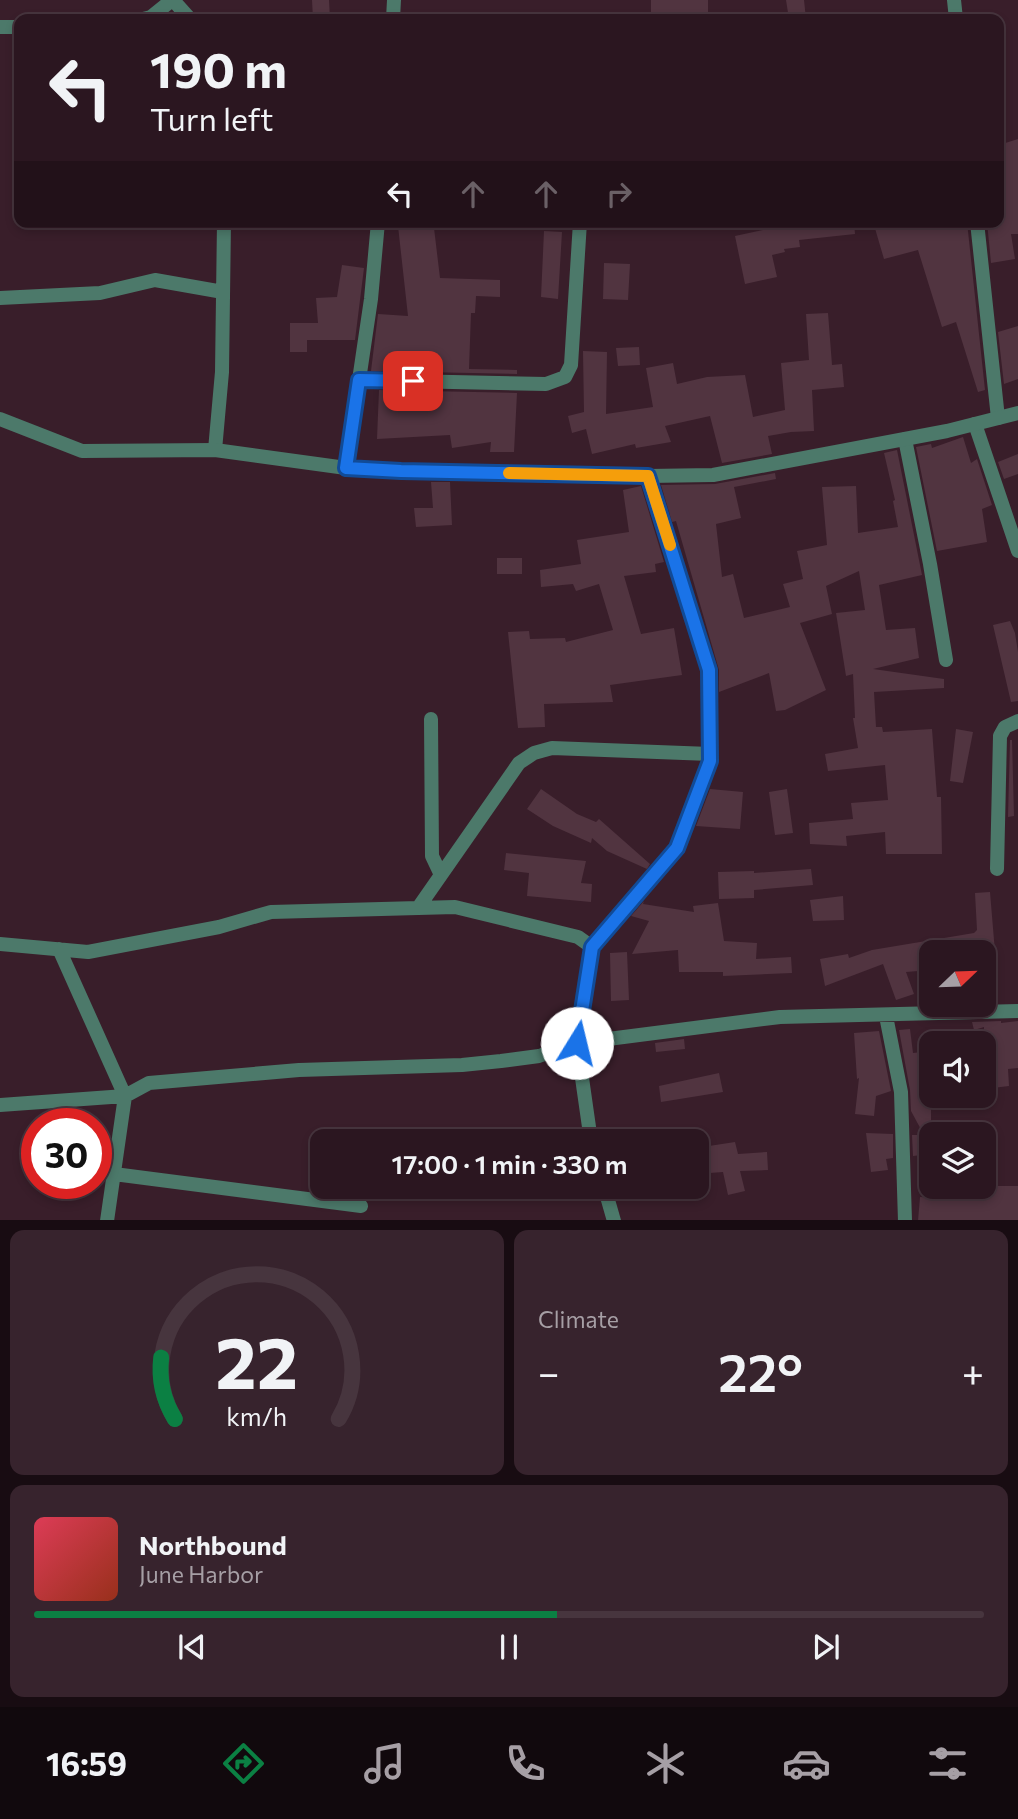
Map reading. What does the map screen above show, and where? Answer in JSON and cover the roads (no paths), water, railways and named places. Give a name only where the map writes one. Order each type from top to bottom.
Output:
[{"type":"street","points":[[155,14],[172,0],[185,14]]},
{"type":"street","points":[[215,450],[222,372],[224,228]]},
{"type":"street","points":[[346,468],[371,299],[377,228]]},
{"type":"street","points":[[359,380],[547,384],[565,377],[572,365],[580,228]]},
{"type":"street","points":[[978,228],[998,418]]},
{"type":"street","points":[[0,298],[100,293],[155,280],[223,292]]},
{"type":"street","points":[[0,419],[82,451],[215,450],[346,468],[648,476],[713,475],[905,439],[1018,413]]},
{"type":"street","points":[[975,424],[1018,551]]},
{"type":"street","points":[[905,439],[946,660]]},
{"type":"street","points":[[589,1129],[577,1043],[592,947],[677,848],[710,761],[709,670],[648,476]]},
{"type":"street","points":[[431,719],[432,856],[441,876]]},
{"type":"street","points":[[997,869],[1000,736],[1005,727],[1018,721]]},
{"type":"street","points":[[418,908],[519,763],[534,753],[552,748],[710,754]]},
{"type":"street","points":[[0,944],[88,952],[219,928],[271,912],[455,907],[578,937],[592,947]]},
{"type":"street","points":[[59,949],[125,1096],[107,1220]]},
{"type":"street","points":[[0,1105],[125,1096],[149,1083],[299,1070],[462,1065],[539,1056],[577,1043],[780,1017],[1018,1012]]},
{"type":"street","points":[[886,1016],[901,1092],[905,1220]]},
{"type":"street","points":[[114,1174],[361,1206]]},
{"type":"street","points":[[608,1199],[614,1220]]}]
